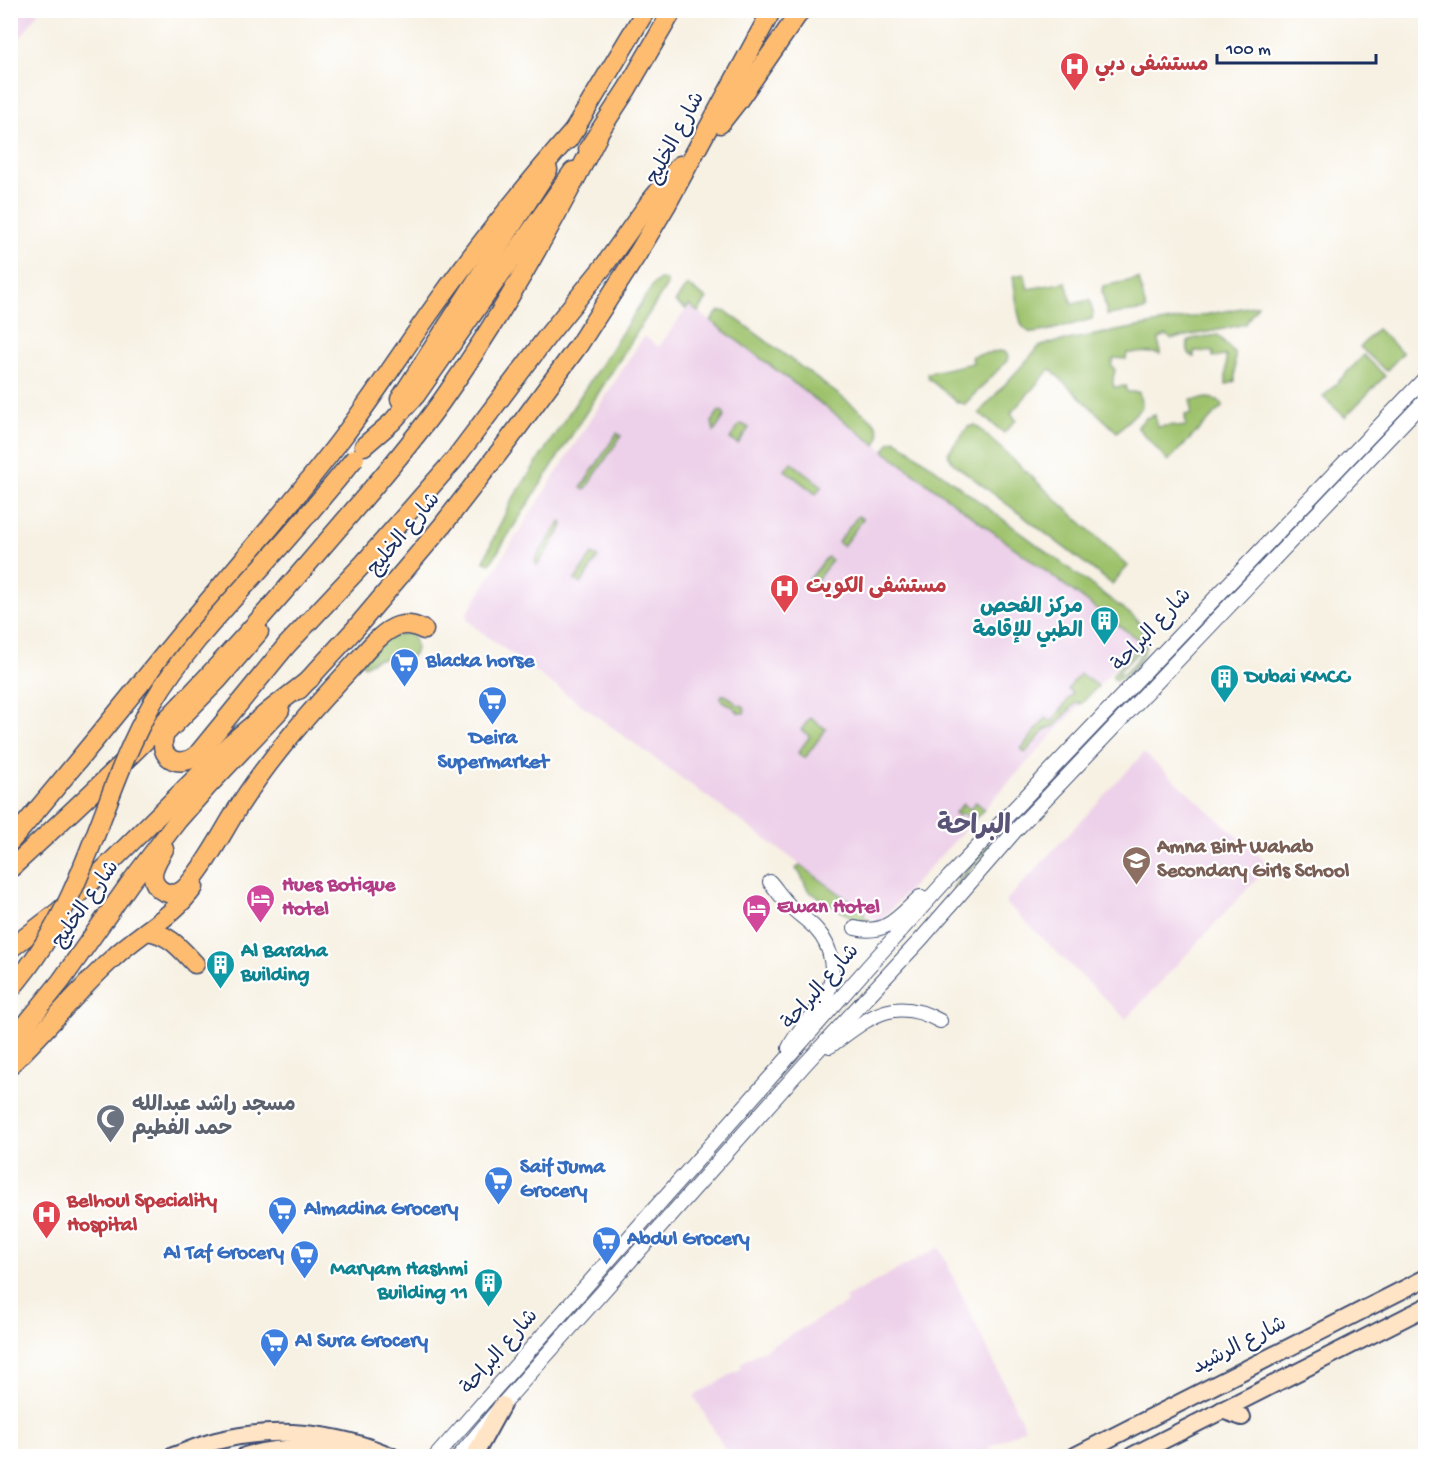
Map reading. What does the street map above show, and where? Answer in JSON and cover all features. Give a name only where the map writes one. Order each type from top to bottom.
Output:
[{"type":"main road","name":"شارع الخليج","points":[[10,990],[42,947],[63,911],[130,747],[145,716],[167,680],[197,639],[277,550],[360,452],[412,380],[576,128],[646,10]]},
{"type":"main road","points":[[360,452],[392,422],[422,388],[598,136],[674,10]]},
{"type":"main road","name":"شارع الخليج","points":[[10,1044],[61,981],[178,820],[355,629],[435,535],[545,392],[578,346],[666,206],[772,10]]},
{"type":"main road","points":[[305,568],[286,600],[254,639],[165,734],[163,748],[172,760],[188,761],[197,755],[286,646],[364,563],[454,460],[549,334],[610,258],[661,187],[738,101],[801,10]]},
{"type":"main road","points":[[10,842],[87,752],[319,467],[360,414],[465,265],[519,195],[576,128]]},
{"type":"main road","points":[[10,870],[166,720],[207,677],[390,469],[442,400],[519,280],[598,136]]},
{"type":"main road","points":[[10,1065],[125,946],[171,913],[189,894],[239,806],[280,747],[376,641],[400,625],[427,627]]},
{"type":"main road","points":[[10,949],[87,886],[250,726],[310,679]]},
{"type":"main road","points":[[178,820],[153,872],[155,882],[161,890],[170,893],[184,889],[213,850]]},
{"type":"main road","points":[[147,931],[161,934],[174,942],[195,963]]},
{"type":"main road","name":"شارع الرشيد","points":[[1074,1456],[1425,1278]]},
{"type":"main road","points":[[1132,1456],[1425,1307]]},
{"type":"main road","points":[[474,1456],[502,1405]]},
{"type":"main road","points":[[1222,1410],[1242,1417]]},
{"type":"main road","points":[[173,1456],[235,1437],[292,1433],[347,1440],[391,1456]]},
{"type":"main road","points":[[245,1456],[280,1449],[326,1450],[353,1456]]},
{"type":"street","name":"شارع البراحة","points":[[436,1456],[949,877],[1425,376]]},
{"type":"street","name":"شارع البراحة","points":[[459,1456],[1035,808],[1425,399]]},
{"type":"street","points":[[855,928],[873,930],[891,924],[923,894],[949,877]]},
{"type":"street","points":[[770,882],[788,904],[822,936],[829,951],[832,967],[830,984],[824,1000],[795,1037],[785,1061]]},
{"type":"street","points":[[806,1063],[862,1022],[881,1013],[914,1010],[940,1021]]},
{"type":"shaded area","points":[[10,11],[39,11],[11,51]]},
{"type":"shaded area","name":"مستشفى الكويت","points":[[689,305],[1140,641],[879,922],[476,628],[467,619],[467,613],[644,336],[659,347]]},
{"type":"shaded area","name":"Amna Bint Wahab Secondary Girls School","points":[[1144,753],[1263,859],[1267,868],[1126,1019],[1005,902]]},
{"type":"shaded area","points":[[939,1247],[1025,1428],[988,1448],[992,1456],[729,1456],[694,1396],[742,1368],[741,1363],[847,1303],[845,1298]]},
{"type":"green space","points":[[1024,274],[1028,289],[1066,282],[1072,304],[1090,300],[1092,319],[1031,333],[1021,323],[1013,276]]},
{"type":"green space","points":[[660,279],[666,280],[667,285],[490,564],[484,561],[512,500],[653,285]]},
{"type":"green space","points":[[1139,279],[1146,310],[1107,315],[1103,286]]},
{"type":"green space","points":[[687,285],[707,299],[698,312],[689,305],[686,309],[675,302]]},
{"type":"green space","points":[[1258,305],[1245,324],[1171,339],[1166,335],[1159,339],[1160,354],[1127,353],[1126,359],[1114,358],[1111,365],[1115,370],[1114,387],[1126,386],[1125,389],[1128,392],[1139,392],[1142,407],[1117,432],[1050,369],[1011,413],[1016,420],[1004,433],[979,413],[1039,347]]},
{"type":"green space","points":[[718,312],[727,312],[870,418],[879,431],[876,445],[711,321]]},
{"type":"green space","points":[[1377,329],[1403,353],[1386,371],[1360,347]]},
{"type":"green space","points":[[1218,335],[1235,354],[1235,381],[1226,385],[1226,356],[1213,357],[1213,352],[1194,351],[1194,357],[1188,349],[1188,342],[1192,339]]},
{"type":"green space","points":[[1005,352],[1008,356],[1007,361],[965,404],[957,402],[928,378],[927,373],[973,363],[972,356]]},
{"type":"green space","points":[[1364,355],[1385,376],[1345,417],[1323,397]]},
{"type":"green space","points":[[1208,398],[1218,400],[1223,406],[1168,461],[1137,427],[1146,418],[1155,415],[1157,427],[1186,426],[1185,415],[1191,414],[1191,400]]},
{"type":"green space","points":[[721,411],[724,417],[714,432],[712,422]]},
{"type":"green space","points":[[742,424],[749,428],[738,444],[730,439]]},
{"type":"green space","points":[[975,425],[1128,566],[1112,584],[953,463],[948,453],[968,427]]},
{"type":"green space","points":[[617,433],[621,436],[585,490],[581,488]]},
{"type":"green space","points":[[895,440],[1133,616],[1141,627],[1140,641],[884,451],[890,442]]},
{"type":"green space","points":[[791,462],[822,486],[816,494],[785,470]]},
{"type":"green space","points":[[858,516],[863,519],[843,546],[838,542]]},
{"type":"green space","points":[[561,521],[562,528],[537,565],[536,558]]},
{"type":"green space","points":[[592,554],[598,557],[581,584],[575,580]]},
{"type":"green space","points":[[827,557],[832,560],[810,589],[805,585]]},
{"type":"green space","points":[[409,633],[416,644],[412,656],[401,659],[378,659],[365,666],[361,663],[387,637]]},
{"type":"green space","points":[[1144,642],[1146,645],[1145,650],[1135,666],[1121,678],[1116,680],[1113,678],[1113,674]],"holes":[[[1140,650],[1142,651],[1132,666],[1118,675]]]},
{"type":"green space","points":[[1080,674],[1098,686],[1081,704],[1077,702],[1055,726],[1046,729],[1025,753],[1021,749],[1046,718],[1052,722],[1073,693],[1068,689]]},
{"type":"green space","points":[[722,695],[743,706],[744,713],[739,713],[722,701]]},
{"type":"green space","points":[[810,718],[826,729],[805,758],[798,753],[810,736],[801,730]]},
{"type":"green space","points":[[976,802],[984,809],[973,821],[962,813],[959,816],[955,813],[963,804],[970,809]]},
{"type":"green space","points":[[990,843],[992,844],[954,889],[977,856]]},
{"type":"green space","points":[[800,865],[865,912],[863,915],[870,920],[859,922],[810,892],[796,869]]},
{"type":"place","name":"مستشفى دبي","points":[[1074,92]]},
{"type":"place","name":"مستشفى الكويت","points":[[785,614]]},
{"type":"place","name":"مركز الفحص الطبي للإقامة","points":[[1104,646]]},
{"type":"place","name":"Blacka horse","points":[[405,688]]},
{"type":"place","name":"Dubai KMCC","points":[[1224,704]]},
{"type":"place","name":"Deira Supermarket","points":[[493,726]]},
{"type":"place","name":"Amna Bint Wahab Secondary Girls School","points":[[1136,886]]},
{"type":"place","name":"Hues Botique Hotel","points":[[261,924]]},
{"type":"place","name":"Ewan Hotel","points":[[756,934]]},
{"type":"place","name":"Al Baraha Building","points":[[220,990]]},
{"type":"place","name":"مسجد راشد عبدالله حمد الفطيم","points":[[111,1144]]},
{"type":"place","name":"Saif Juma Grocery","points":[[499,1206]]},
{"type":"place","name":"Almadina Grocery","points":[[283,1236]]},
{"type":"place","name":"Belhoul Speciality Hospital","points":[[46,1240]]},
{"type":"place","name":"Abdul Grocery","points":[[606,1266]]},
{"type":"place","name":"Al Taf Grocery","points":[[305,1280]]},
{"type":"place","name":"Maryam Hashmi Building 11","points":[[489,1308]]},
{"type":"place","name":"Al Sura Grocery","points":[[274,1368]]},
{"type":"district","name":"البراحة","points":[[974,828]]}]
